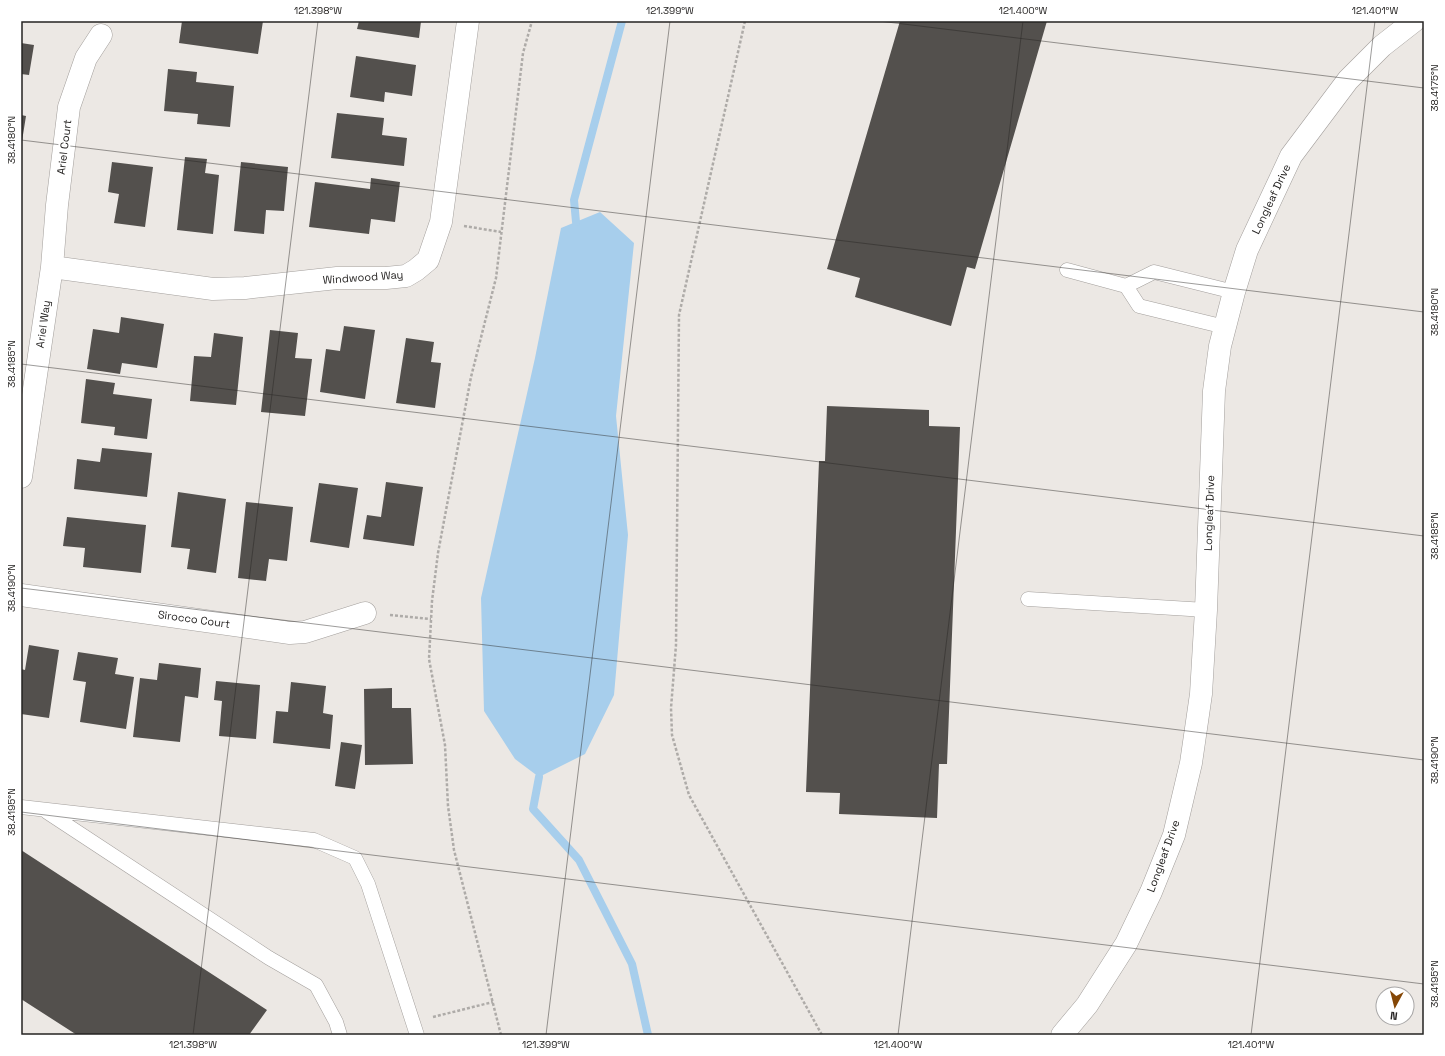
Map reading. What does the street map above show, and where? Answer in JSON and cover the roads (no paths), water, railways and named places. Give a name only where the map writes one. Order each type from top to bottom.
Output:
[{"type":"street","name":"Windwood Way","points":[[52,267],[213,289],[245,288],[337,278],[386,278],[406,276],[428,260],[441,222],[468,21]]},
{"type":"street","name":"Longleaf Drive","points":[[1062,1035],[1087,1005],[1126,944],[1151,892],[1174,835],[1192,763],[1201,694],[1206,610],[1214,391],[1220,346],[1247,250],[1291,156],[1348,80],[1382,46],[1414,21]]},
{"type":"street","name":"Ariel Court","points":[[52,267],[57,204],[69,108],[86,58],[101,35]]},
{"type":"street","name":"Ariel Way","points":[[21,477],[52,267]]},
{"type":"street","name":"Sirocco Court","points":[[21,595],[290,633],[305,632],[365,613]]},
{"type":"lane","points":[[1067,270],[1126,286],[1154,272],[1234,292]]},
{"type":"lane","points":[[1126,286],[1139,306],[1225,327]]},
{"type":"lane","points":[[1028,599],[1206,610]]},
{"type":"lane","points":[[21,807],[314,840],[355,858],[368,884],[415,1028]]},
{"type":"lane","points":[[45,810],[269,958],[316,985],[336,1022],[340,1035]]},
{"type":"water","points":[[600,212],[634,243],[616,416],[628,535],[614,695],[585,754],[539,777],[515,759],[484,711],[481,598],[535,358],[561,228]]},
{"type":"waterway","points":[[576,222],[574,200],[622,21]]},
{"type":"waterway","points":[[539,777],[533,809],[579,860],[632,964],[648,1035]]}]
